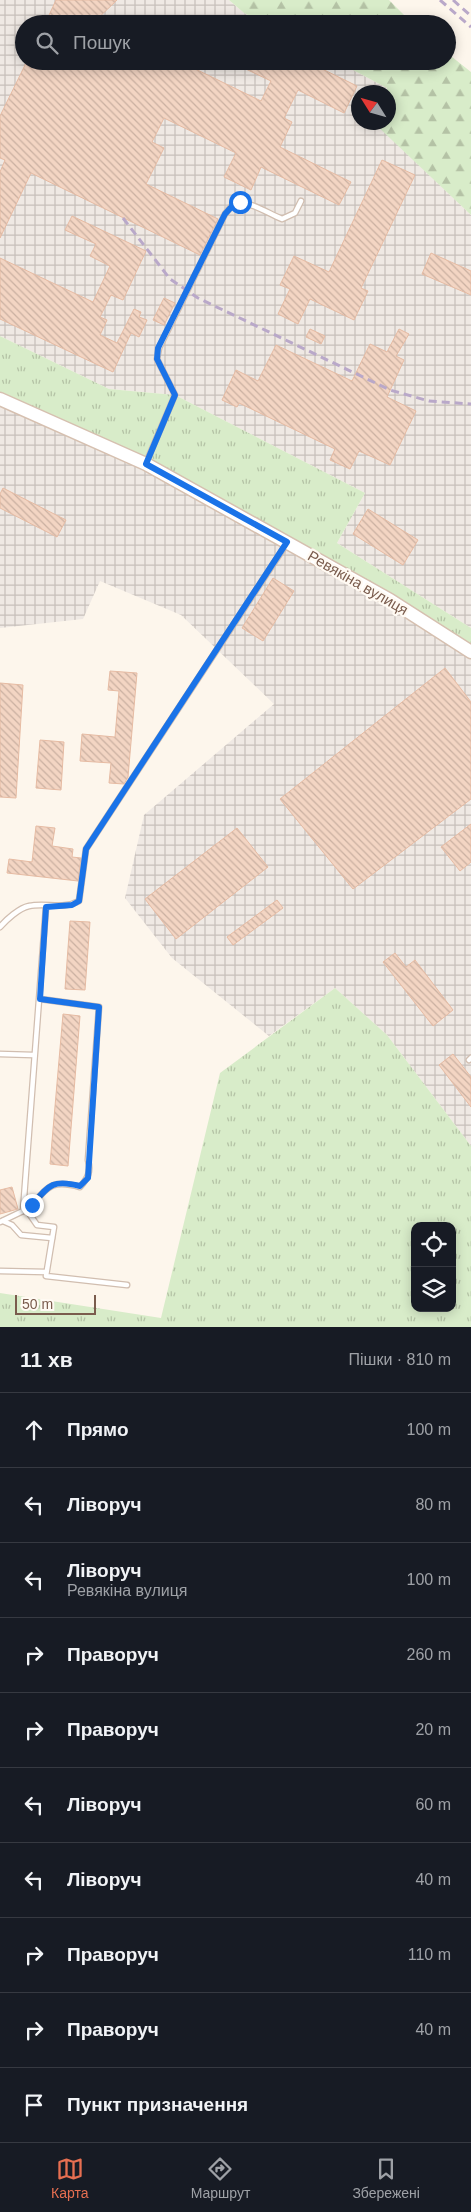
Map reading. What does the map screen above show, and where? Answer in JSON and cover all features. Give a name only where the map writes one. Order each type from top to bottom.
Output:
[{"type":"street","name":"Ревякіна вулиця","points":[[0,399],[146,464],[390,600],[471,652]]},
{"type":"lane","points":[[146,464],[175,395],[157,359],[158,348],[225,214],[234,204],[240,202],[251,204],[282,219],[295,214],[301,201]]},
{"type":"lane","points":[[0,927],[28,906],[72,905],[79,901],[86,849],[287,542]]},
{"type":"lane","points":[[46,907],[40,999],[33,1055],[24,1210],[37,1225],[54,1227],[46,1276],[127,1285]]},
{"type":"lane","points":[[2,1221],[24,1210],[49,1185],[65,1182],[80,1186],[88,1178],[90,1167],[88,1160],[99,1007],[40,999]]},
{"type":"lane","points":[[0,1054],[33,1055]]},
{"type":"lane","points":[[2,1221],[12,1225],[21,1235],[52,1238]]},
{"type":"lane","points":[[0,1271],[46,1272]]},
{"type":"shaded area","points":[[0,0],[229,0],[248,15],[15,15],[15,70],[353,70],[381,85],[351,85],[351,130],[382,130],[471,215],[471,628],[337,543],[365,493],[175,395],[109,389],[0,336]]},
{"type":"shaded area","points":[[0,399],[146,464],[471,652],[471,1146],[387,1035],[335,988],[269,1036],[172,958],[125,898],[144,815],[274,704],[181,615],[100,581],[83,619],[0,628]]},
{"type":"green space","points":[[229,0],[389,0],[404,15],[248,15]]},
{"type":"green space","points":[[456,60],[471,72],[471,215],[381,130],[396,130],[396,85],[381,85],[353,70],[456,70]]},
{"type":"green space","points":[[0,336],[109,389],[175,395],[365,493],[337,543],[471,628],[471,652],[146,464],[0,399]]},
{"type":"green space","points":[[335,988],[387,1035],[471,1146],[471,1327],[0,1327],[0,1293],[161,1318],[220,1073]]},
{"type":"building","points":[[56,0],[117,0],[101,15],[49,15]]},
{"type":"building","points":[[23,70],[197,70],[261,101],[271,81],[248,70],[324,70],[355,85],[351,85],[351,98],[344,113],[298,90],[284,118],[292,122],[280,147],[351,182],[339,205],[261,167],[251,190],[224,177],[236,153],[164,118],[152,142],[164,148],[146,184],[218,219],[200,255],[31,173],[0,238],[0,172],[5,160],[0,158],[0,116]]},
{"type":"building","points":[[382,160],[415,175],[361,288],[368,291],[354,320],[310,299],[298,324],[278,314],[290,289],[280,285],[294,256],[329,272]]},
{"type":"building","points":[[72,216],[146,251],[123,300],[111,295],[100,317],[107,320],[100,335],[117,343],[134,309],[141,312],[139,317],[147,320],[139,337],[131,333],[113,372],[0,319],[0,258],[93,302],[110,266],[90,256],[96,244],[65,230]]},
{"type":"building","points":[[431,253],[471,271],[471,295],[422,274]]},
{"type":"building","points":[[164,298],[175,303],[164,325],[153,320]]},
{"type":"building","points":[[310,329],[325,336],[321,344],[306,337]]},
{"type":"building","points":[[399,329],[409,334],[396,356],[404,360],[387,397],[416,411],[390,465],[359,451],[350,469],[330,460],[335,449],[239,403],[237,407],[222,400],[236,370],[258,381],[276,345],[352,381],[370,344],[387,352]]},
{"type":"building","points":[[3,488],[66,520],[57,537],[0,508],[0,494]]},
{"type":"building","points":[[368,509],[418,540],[403,565],[353,534]]},
{"type":"building","points":[[273,578],[294,591],[263,641],[242,628]]},
{"type":"building","points":[[445,668],[471,702],[471,799],[353,889],[280,799]]},
{"type":"building","points":[[110,671],[137,673],[128,777],[124,784],[109,783],[111,763],[80,761],[82,734],[115,737],[119,691],[108,690]]},
{"type":"building","points":[[0,683],[23,685],[16,798],[0,797]]},
{"type":"building","points":[[40,740],[64,742],[61,790],[36,788]]},
{"type":"building","points":[[471,824],[471,862],[460,871],[441,847]]},
{"type":"building","points":[[36,826],[55,828],[52,846],[73,849],[72,857],[81,858],[78,881],[7,873],[9,859],[32,862]]},
{"type":"building","points":[[237,828],[268,867],[176,939],[145,899]]},
{"type":"building","points":[[277,900],[283,908],[233,945],[227,937]]},
{"type":"building","points":[[70,921],[90,922],[85,990],[65,989]]},
{"type":"building","points":[[395,953],[406,967],[415,960],[453,1010],[433,1026],[383,962]]},
{"type":"building","points":[[63,1014],[80,1016],[68,1166],[50,1164]]},
{"type":"building","points":[[453,1054],[471,1077],[471,1107],[439,1065]]},
{"type":"building","points":[[12,1187],[18,1209],[0,1214],[0,1190]]},
{"type":"railway","points":[[440,0],[471,27]]},
{"type":"railway","points":[[453,0],[471,16]]},
{"type":"railway","points":[[123,218],[170,279],[198,298],[390,390],[429,401],[471,404]]},
{"type":"route","points":[[32,1205],[49,1185],[65,1182],[80,1186],[88,1178],[99,1007],[40,999],[46,907],[72,905],[79,901],[86,849],[287,542],[146,464],[175,395],[157,359],[158,348],[225,214],[230,206],[240,202]]}]
